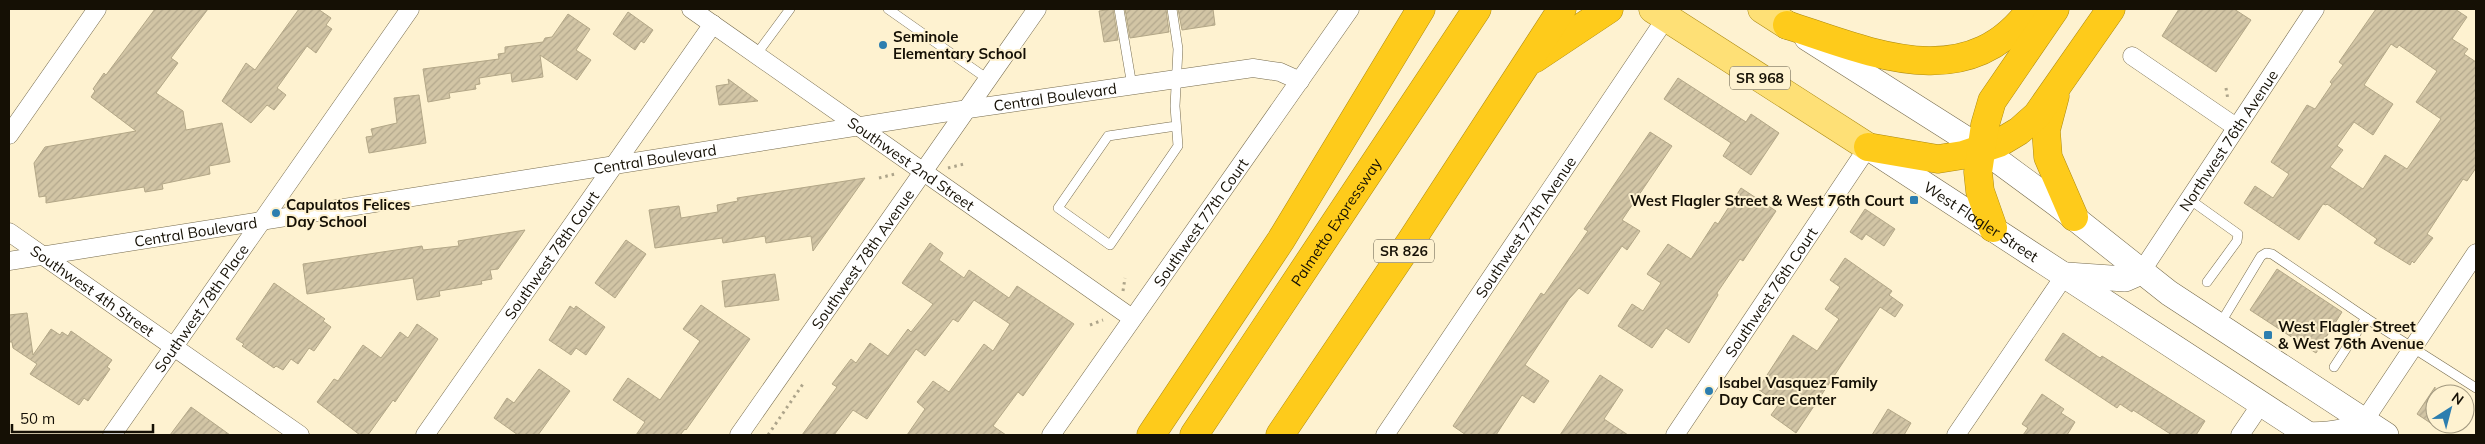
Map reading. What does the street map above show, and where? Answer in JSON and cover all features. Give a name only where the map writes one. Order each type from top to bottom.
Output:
[{"type":"highway","points":[[1151,435],[1281,240],[1421,9]]},
{"type":"highway","name":"Palmetto Expressway","points":[[1194,435],[1477,9]]},
{"type":"highway","name":"SR 826","points":[[1280,435],[1411,242],[1562,9]]},
{"type":"highway","points":[[1787,25],[1878,54],[1926,62],[1946,61],[1973,55],[1991,47],[2012,31],[2031,9]]},
{"type":"highway","points":[[1993,228],[1980,191],[1978,172],[1985,125],[1992,102],[2055,9]]},
{"type":"highway","points":[[1868,147],[1938,158],[1963,155],[1998,143],[2019,131],[2038,115],[2111,9]]},
{"type":"highway","points":[[1524,65],[1603,13]]},
{"type":"highway","points":[[2057,87],[2046,130],[2048,157],[2074,218]]},
{"type":"main road","points":[[1762,9],[1982,149],[2074,218],[2141,272],[2386,435]]},
{"type":"main road","name":"West Flagler Street","points":[[1659,13],[1993,228],[2309,435]]},
{"type":"main road","points":[[2065,275],[2125,279],[2141,272]]},
{"type":"main road","points":[[2309,435],[2342,433],[2354,430],[2364,421]]},
{"type":"street","points":[[9,135],[97,9]]},
{"type":"street","name":"Southwest 78th Place","points":[[112,435],[410,9]]},
{"type":"street","name":"Southwest 2nd Street","points":[[691,9],[1132,318]]},
{"type":"street","name":"Southwest 78th Avenue","points":[[739,435],[1037,9]]},
{"type":"street","name":"Southwest 77th Court","points":[[1051,435],[1350,9]]},
{"type":"street","name":"Northwest 76th Avenue","points":[[2141,272],[2315,9]]},
{"type":"street","name":"Southwest 77th Avenue","points":[[1385,435],[1659,13]]},
{"type":"street","name":"Southwest 78th Court","points":[[425,435],[713,24]]},
{"type":"street","points":[[2132,56],[2236,127]]},
{"type":"street","name":"Central Boulevard","points":[[9,261],[968,109],[1253,68],[1280,72],[1300,81]]},
{"type":"street","name":"Southwest 76th Court","points":[[1675,435],[1868,147]]},
{"type":"street","name":"Southwest 4th Street","points":[[9,232],[300,435]]},
{"type":"street","points":[[2364,421],[2476,253]]},
{"type":"street","points":[[1956,435],[2065,275]]},
{"type":"street","points":[[2240,435],[2261,404]]},
{"type":"lane","points":[[756,55],[790,9]]},
{"type":"lane","points":[[888,9],[988,80]]},
{"type":"lane","points":[[1119,9],[1132,86]]},
{"type":"lane","points":[[1172,9],[1178,49],[1178,79],[1175,106],[1178,146],[1110,245],[1058,208],[1108,136],[1176,126]]},
{"type":"lane","points":[[2189,200],[2238,234],[2237,241],[2207,282]]},
{"type":"lane","points":[[2219,325],[2261,256],[2266,253],[2272,254],[2412,349],[2476,388]]},
{"type":"lane","points":[[2334,367],[2366,318]]},
{"type":"path","points":[[2226,88],[2228,100]]},
{"type":"path","points":[[945,169],[964,164]]},
{"type":"path","points":[[879,178],[898,174]]},
{"type":"path","points":[[1122,294],[1125,278]]},
{"type":"path","points":[[1090,325],[1103,320]]},
{"type":"path","points":[[768,435],[803,384]]},
{"type":"building","points":[[155,9],[208,9],[171,58],[178,63],[156,93],[183,111],[186,130],[222,123],[230,162],[209,166],[210,174],[162,184],[163,189],[145,192],[144,187],[46,203],[46,196],[39,197],[34,163],[45,147],[136,131],[91,97],[95,91],[93,89],[104,73],[106,75]]},
{"type":"building","points":[[299,9],[318,9],[331,18],[326,25],[332,29],[316,53],[307,46],[277,88],[286,95],[274,110],[267,105],[251,123],[222,101],[246,63],[255,70]]},
{"type":"building","points":[[1113,9],[1118,40],[1104,42],[1099,11]]},
{"type":"building","points":[[1125,9],[1166,9],[1169,32],[1130,38]]},
{"type":"building","points":[[1178,9],[1213,9],[1215,25],[1182,30]]},
{"type":"building","points":[[2179,9],[2234,9],[2251,20],[2216,72],[2162,36]]},
{"type":"building","points":[[2376,9],[2455,9],[2467,17],[2452,39],[2468,49],[2464,54],[2476,62],[2476,168],[2467,181],[2463,179],[2427,234],[2433,238],[2414,263],[2412,261],[2410,265],[2374,243],[2377,239],[2327,204],[2323,204],[2299,240],[2244,203],[2255,186],[2273,198],[2289,174],[2271,162],[2307,105],[2315,109],[2332,84],[2330,82],[2343,65],[2339,62]],"holes":[[[2391,44],[2397,48],[2399,45],[2437,71],[2416,102],[2441,119],[2407,169],[2385,155],[2363,189],[2330,167],[2343,150],[2337,146],[2354,122],[2373,135],[2393,104],[2364,85]]]},
{"type":"building","points":[[628,12],[653,30],[644,43],[641,41],[635,50],[613,34]]},
{"type":"building","points":[[568,14],[590,29],[576,50],[591,60],[577,80],[540,55],[543,77],[512,82],[511,73],[479,78],[480,84],[475,85],[476,89],[449,93],[450,98],[428,102],[423,69],[499,59],[498,54],[505,53],[505,47],[543,42],[545,38],[552,37]]},
{"type":"building","points":[[1678,78],[1746,122],[1751,114],[1779,133],[1751,175],[1723,156],[1731,143],[1664,99]]},
{"type":"building","points":[[728,79],[758,101],[719,105],[716,86],[729,84]]},
{"type":"building","points":[[419,95],[426,143],[369,153],[366,137],[373,136],[371,129],[397,123],[394,98]]},
{"type":"building","points":[[1650,132],[1672,146],[1622,220],[1640,231],[1627,250],[1622,246],[1588,294],[1579,288],[1569,299],[1525,365],[1549,381],[1534,403],[1522,395],[1496,435],[1466,435],[1453,426],[1541,293],[1544,295],[1588,231],[1584,229]]},
{"type":"building","points":[[865,178],[813,251],[811,236],[766,243],[765,236],[723,243],[722,238],[655,248],[649,210],[679,206],[681,218],[718,212],[717,205],[738,201],[737,198]]},
{"type":"building","points":[[1741,188],[1776,211],[1743,261],[1740,259],[1717,293],[1718,295],[1689,343],[1666,328],[1652,348],[1618,326],[1632,304],[1643,311],[1661,283],[1647,274],[1668,244],[1691,259],[1715,222],[1718,224]]},
{"type":"building","points":[[1865,209],[1895,229],[1884,246],[1866,234],[1862,240],[1850,232]]},
{"type":"building","points":[[525,230],[498,269],[490,270],[492,279],[481,281],[482,284],[439,291],[440,296],[417,300],[413,278],[307,294],[303,264],[422,246],[423,250],[459,246],[458,241]]},
{"type":"building","points":[[626,240],[646,254],[615,298],[595,283]]},
{"type":"building","points":[[930,243],[943,253],[939,260],[964,278],[969,270],[1009,298],[1017,286],[1074,324],[1023,396],[1018,392],[993,426],[1006,435],[907,435],[925,409],[917,402],[933,381],[949,392],[984,344],[993,351],[1010,324],[974,300],[958,322],[953,319],[925,356],[916,349],[867,419],[853,410],[834,435],[802,435],[837,387],[832,384],[851,359],[856,363],[870,343],[888,356],[908,329],[911,332],[933,304],[902,283]]},
{"type":"building","points":[[1845,258],[1892,291],[1889,295],[1903,305],[1895,317],[1880,307],[1796,433],[1771,415],[1779,404],[1758,389],[1793,335],[1817,351],[1839,319],[1825,309],[1840,287],[1830,280]]},
{"type":"building","points":[[2277,269],[2342,312],[2316,353],[2250,310]]},
{"type":"building","points":[[775,274],[779,300],[725,307],[722,281]]},
{"type":"building","points":[[274,283],[325,319],[323,321],[331,327],[314,351],[309,348],[298,364],[291,359],[283,370],[276,366],[274,368],[242,346],[244,344],[236,339]]},
{"type":"building","points":[[701,305],[750,339],[686,430],[680,435],[636,435],[645,422],[613,400],[628,378],[660,400],[700,341],[683,329]]},
{"type":"building","points":[[570,306],[574,309],[576,306],[605,327],[586,355],[576,348],[571,355],[549,340]]},
{"type":"building","points":[[27,313],[33,355],[51,329],[60,335],[62,332],[68,336],[71,331],[112,360],[107,367],[110,369],[88,401],[84,398],[79,405],[30,374],[37,364],[13,348],[12,342],[9,342],[9,315]]},
{"type":"building","points":[[417,324],[438,339],[395,402],[393,400],[368,435],[360,435],[317,402],[334,379],[338,381],[363,345],[381,358],[400,332],[408,338]]},
{"type":"building","points":[[2063,333],[2100,358],[2102,356],[2205,421],[2196,435],[2172,435],[2133,410],[2132,412],[2120,404],[2117,408],[2045,360]]},
{"type":"building","points":[[539,369],[570,391],[538,435],[518,435],[494,418],[507,398],[514,403]]},
{"type":"building","points":[[1600,375],[1623,390],[1604,419],[1628,435],[1560,435]]},
{"type":"building","points":[[2042,394],[2064,409],[2061,413],[2075,422],[2067,435],[2023,435],[2028,428],[2022,424]]},
{"type":"building","points":[[2425,402],[2425,419],[2417,414]]},
{"type":"building","points":[[191,407],[230,435],[170,435]]},
{"type":"building","points":[[1888,409],[1911,423],[1904,435],[1872,435]]},
{"type":"place","name":"Seminole Elementary School","points":[[883,45]]},
{"type":"place","name":"West Flagler Street & West 76th Court","points":[[1914,200]]},
{"type":"place","name":"Capulatos Felices Day School","points":[[276,213]]},
{"type":"place","name":"West Flagler Street & West 76th Avenue","points":[[2268,335]]},
{"type":"place","name":"Isabel Vasquez Family Day Care Center","points":[[1709,391]]}]
